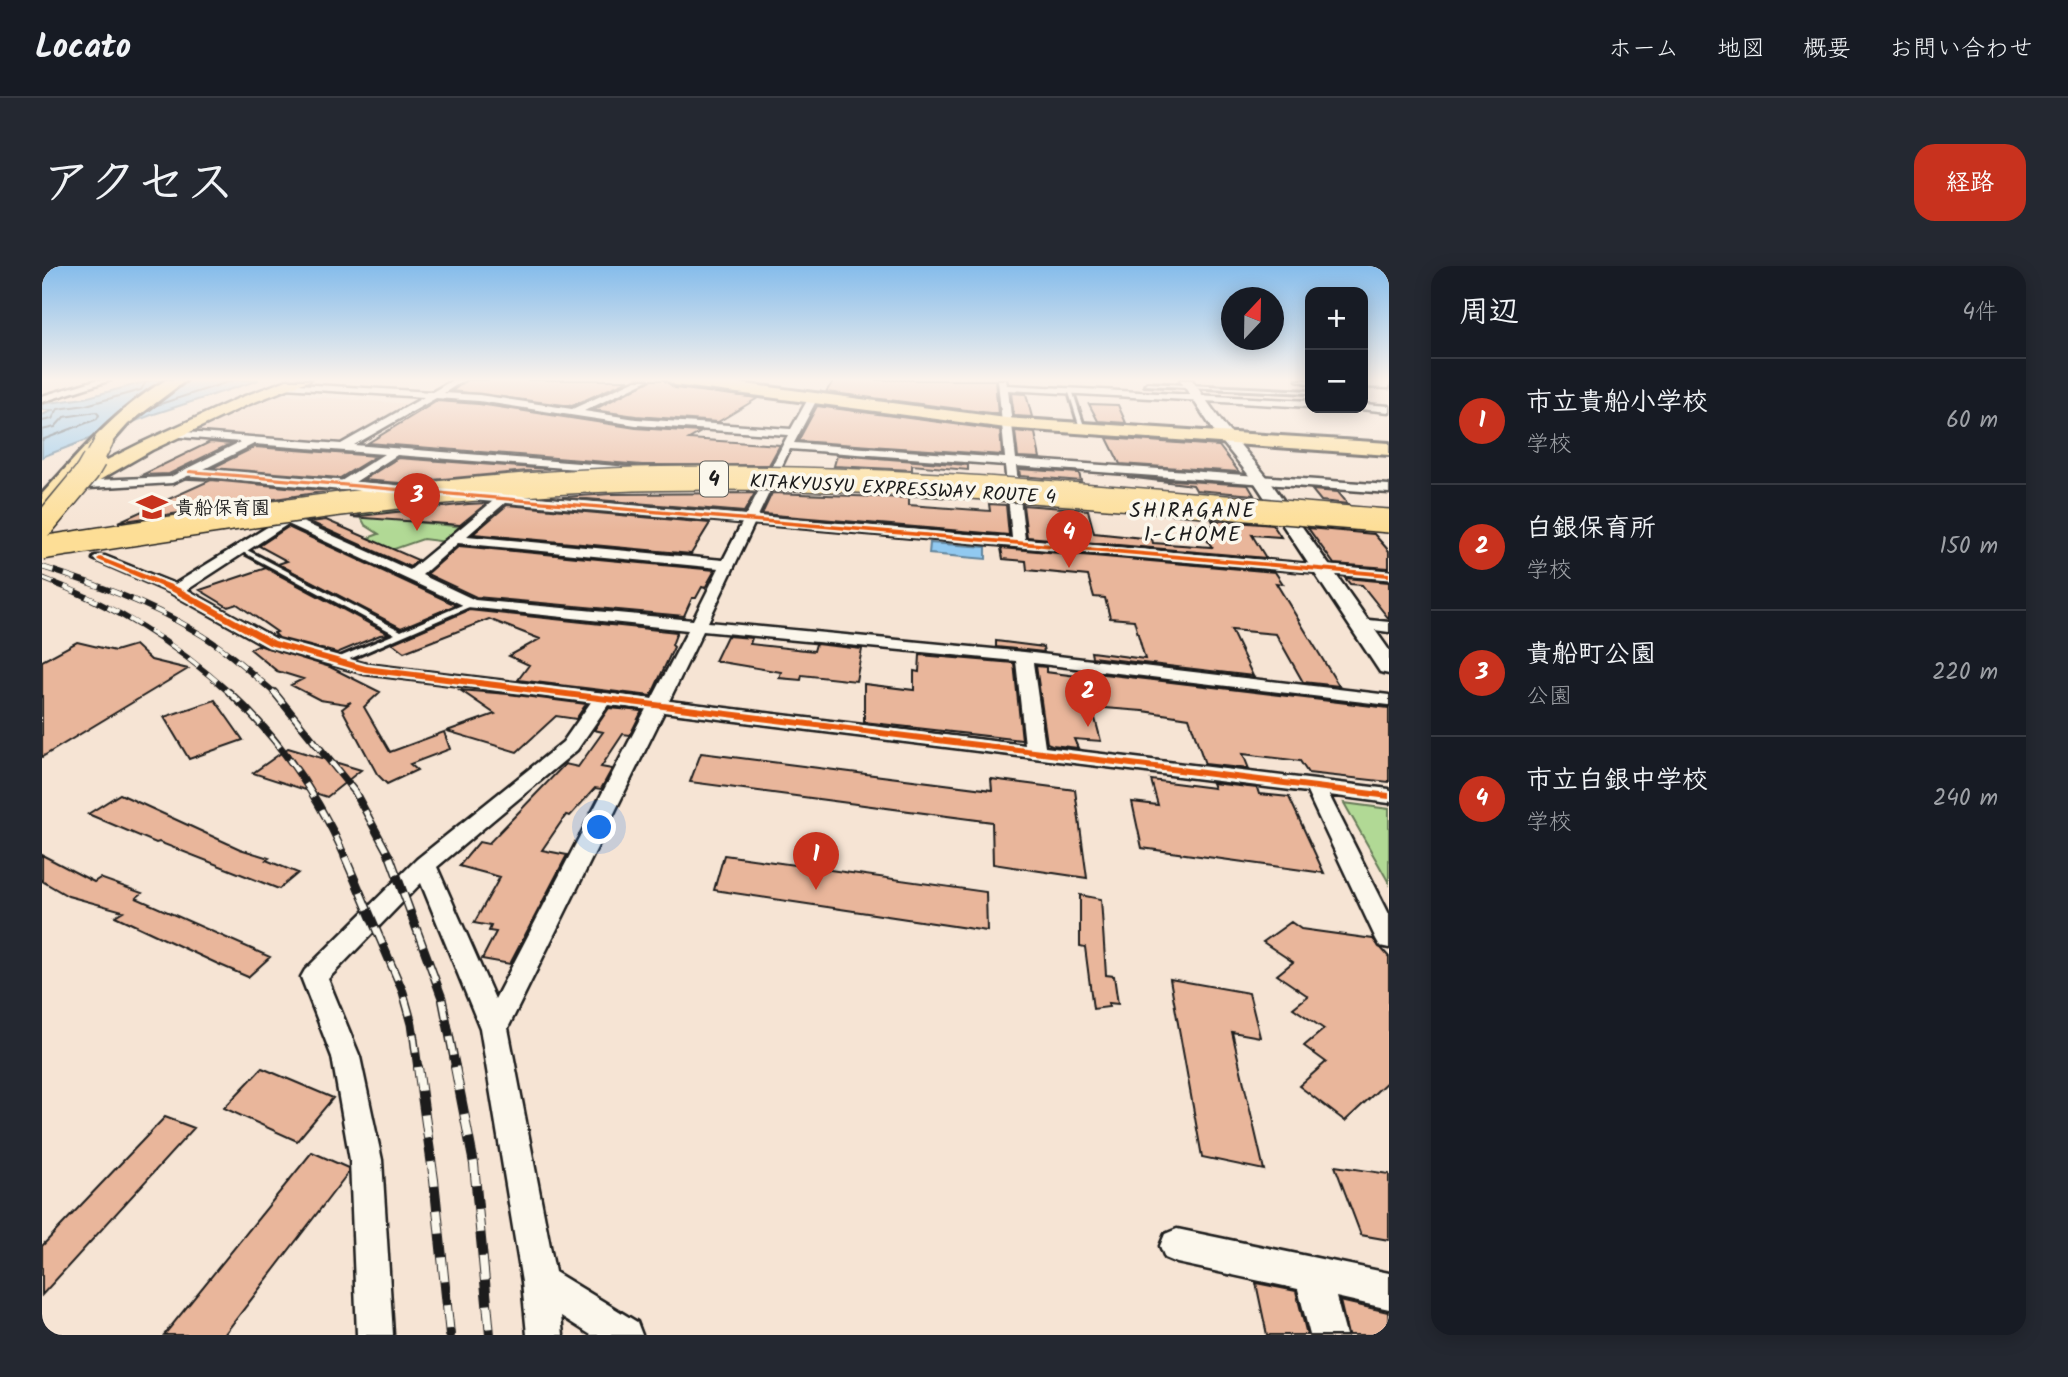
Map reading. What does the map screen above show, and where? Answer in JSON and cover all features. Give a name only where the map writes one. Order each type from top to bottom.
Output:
[{"type":"highway","points":[[45,477],[94,430]]},
{"type":"highway","points":[[42,507],[115,430]]},
{"type":"highway","points":[[1128,430],[1389,447]]},
{"type":"highway","points":[[1141,430],[1226,437]]},
{"type":"highway","points":[[42,526],[87,472],[104,441]]},
{"type":"highway","name":"KITAKYUSYU EXPRESSWAY ROUTE 4","points":[[42,541],[393,492],[546,478],[675,473],[917,480],[1389,515]]},
{"type":"highway","name":"KITAKYUSYU EXPRESSWAY ROUTE 4","points":[[42,548],[396,498],[611,480],[841,482],[986,490],[1389,521]]},
{"type":"main road","points":[[42,507],[72,485],[182,430]]},
{"type":"street","points":[[343,447],[373,430]]},
{"type":"street","points":[[494,1028],[795,432],[761,430]]},
{"type":"street","points":[[1007,430],[1019,544]]},
{"type":"street","points":[[1221,430],[1261,480],[1389,667]]},
{"type":"street","points":[[173,434],[770,481]]},
{"type":"street","points":[[72,485],[172,480],[253,440]]},
{"type":"street","points":[[788,446],[1389,489]]},
{"type":"street","points":[[176,590],[394,452]]},
{"type":"street","points":[[411,576],[544,463]]},
{"type":"street","points":[[190,472],[1389,575]]},
{"type":"street","points":[[287,519],[472,604],[1024,657],[1389,700]]},
{"type":"street","points":[[456,539],[727,565]]},
{"type":"street","points":[[100,559],[176,590],[272,643],[365,669],[1389,796]]},
{"type":"street","points":[[1359,624],[1389,627]]},
{"type":"street","points":[[1024,657],[1036,752]]},
{"type":"street","points":[[375,1335],[366,1160],[346,1057],[314,977],[425,865],[570,746],[601,700]]},
{"type":"street","points":[[1315,787],[1386,927]]},
{"type":"street","points":[[425,865],[494,1028],[540,1282],[545,1335]]},
{"type":"street","points":[[1177,1246],[1389,1291]]},
{"type":"street","points":[[1312,1275],[1328,1335]]},
{"type":"street","points":[[540,1282],[624,1335]]},
{"type":"lane","points":[[241,549],[399,633]]},
{"type":"lane","points":[[338,661],[472,604]]},
{"type":"shaded area","points":[[199,430],[366,430],[341,444],[192,433]]},
{"type":"green space","points":[[356,508],[424,514],[414,522],[464,527],[447,542],[423,539],[377,555],[354,543],[379,534],[365,525]]},
{"type":"green space","points":[[1344,803],[1389,809],[1389,883]]},
{"type":"water","points":[[42,430],[113,430],[42,457]]},
{"type":"water","points":[[930,543],[986,547],[986,559],[929,554]]},
{"type":"building","points":[[390,430],[667,430],[701,432],[689,439],[780,445],[769,465],[642,465],[368,443]]},
{"type":"building","points":[[804,430],[999,430],[1002,455],[798,441]]},
{"type":"building","points":[[1015,431],[1035,433],[1040,458],[1018,457]]},
{"type":"building","points":[[1107,438],[1219,446],[1239,472],[1120,464]]},
{"type":"building","points":[[210,442],[230,444],[169,474],[142,475]]},
{"type":"building","points":[[255,447],[376,456],[340,478],[212,468]]},
{"type":"building","points":[[837,455],[968,465],[968,470],[912,465],[912,470],[834,466]]},
{"type":"building","points":[[398,458],[549,469],[400,483],[363,480]]},
{"type":"building","points":[[1019,469],[1079,473],[1081,481],[1020,476]]},
{"type":"building","points":[[1127,477],[1248,485],[1254,495],[1196,490],[1193,485]]},
{"type":"building","points":[[190,478],[329,491],[118,522],[211,480],[188,479]]},
{"type":"building","points":[[1312,490],[1338,492],[1348,504],[1321,501]]},
{"type":"building","points":[[755,493],[744,512],[563,497],[610,494]]},
{"type":"building","points":[[772,493],[909,498],[909,505],[990,511],[989,504],[1006,505],[1009,535],[762,514]]},
{"type":"building","points":[[487,503],[460,525],[351,517],[468,504]]},
{"type":"building","points":[[507,505],[710,523],[691,554],[473,534]]},
{"type":"building","points":[[1023,505],[1088,510],[1094,533],[1152,539],[1153,543],[1212,547],[1196,524],[1215,526],[1212,520],[1273,525],[1281,537],[1252,535],[1266,558],[1027,537]]},
{"type":"building","points":[[326,520],[418,560],[410,567],[310,522]]},
{"type":"building","points":[[288,527],[456,605],[401,628],[278,564],[287,561],[259,546]]},
{"type":"building","points":[[1308,528],[1374,534],[1389,551],[1389,568],[1334,564]]},
{"type":"building","points":[[459,546],[715,570],[705,588],[702,587],[696,598],[692,598],[684,616],[476,597],[427,574]]},
{"type":"building","points":[[1001,548],[1275,572],[1283,584],[1276,583],[1339,686],[1303,682],[1276,634],[1231,630],[1253,676],[1092,657],[1091,652],[1145,659],[1134,620],[1110,618],[1105,598],[1094,597],[1088,576],[1027,570],[1026,561],[1003,559]]},
{"type":"building","points":[[266,568],[389,634],[380,635],[337,653],[279,638],[274,633],[277,632],[237,604],[228,607],[200,590]]},
{"type":"building","points":[[1345,578],[1389,582],[1389,619],[1362,585],[1350,584]]},
{"type":"building","points":[[469,610],[677,632],[672,645],[674,647],[651,696],[518,680],[529,665],[509,656],[540,639],[489,619],[404,652],[392,643]]},
{"type":"building","points":[[727,636],[752,638],[750,644],[814,651],[816,644],[862,649],[856,681],[802,675],[801,680],[779,678],[781,672],[715,661]]},
{"type":"building","points":[[996,641],[1043,647],[1044,652],[996,647]]},
{"type":"building","points":[[77,642],[115,651],[135,645],[151,660],[188,669],[42,757],[42,661]]},
{"type":"building","points":[[258,645],[330,667],[380,692],[364,707],[390,752],[444,732],[450,749],[410,764],[417,770],[387,784],[377,774],[342,709],[351,702],[346,704],[320,700],[291,685],[303,679],[277,671],[250,649]]},
{"type":"building","points":[[920,655],[1014,663],[1022,740],[864,722],[864,684],[914,690],[914,671],[919,672]]},
{"type":"building","points":[[1036,666],[1046,667],[1046,672],[1085,677],[1085,673],[1095,673],[1389,708],[1389,782],[1308,773],[1300,761],[1243,754],[1249,769],[1205,764],[1189,718],[1143,711],[1092,707],[1101,741],[1074,739],[1078,748],[1052,745],[1047,743]]},
{"type":"building","points":[[460,690],[586,704],[576,719],[556,716],[517,752],[447,731],[495,714]]},
{"type":"building","points":[[215,700],[243,740],[189,759],[164,717]]},
{"type":"building","points":[[609,708],[642,711],[630,735],[623,734],[601,767],[612,769],[601,789],[595,788],[570,816],[566,815],[542,850],[567,855],[510,964],[482,959],[496,932],[489,931],[491,926],[474,923],[500,877],[459,866],[479,842],[488,844],[565,764],[578,767],[603,732],[594,730]]},
{"type":"building","points":[[288,748],[361,770],[327,797],[253,773]]},
{"type":"building","points":[[701,753],[992,790],[991,779],[1075,790],[1087,878],[993,864],[992,822],[690,782]]},
{"type":"building","points":[[1151,780],[1214,788],[1212,783],[1257,788],[1259,794],[1289,797],[1324,873],[1142,848],[1132,802],[1158,805]]},
{"type":"building","points":[[120,794],[298,873],[279,889],[156,843],[88,814]]},
{"type":"building","points":[[42,855],[94,882],[100,878],[142,893],[136,898],[270,957],[248,977],[218,964],[115,916],[123,911],[68,896],[42,881]]},
{"type":"building","points":[[724,855],[986,892],[987,931],[714,890]]},
{"type":"building","points":[[1080,895],[1101,899],[1106,975],[1114,976],[1118,1004],[1108,1003],[1109,1007],[1093,1009],[1085,947],[1080,946]]},
{"type":"building","points":[[1291,922],[1301,929],[1373,939],[1389,957],[1389,1080],[1345,1121],[1299,1086],[1326,1062],[1304,1046],[1324,1029],[1293,1008],[1308,996],[1277,975],[1293,962],[1263,942]]},
{"type":"building","points":[[1170,979],[1249,993],[1260,1037],[1232,1032],[1264,1170],[1202,1157]]},
{"type":"building","points":[[262,1068],[333,1098],[297,1141],[224,1108]]},
{"type":"building","points":[[165,1117],[194,1128],[42,1295],[42,1246]]},
{"type":"building","points":[[312,1152],[348,1168],[348,1173],[224,1335],[164,1335]]},
{"type":"building","points":[[1335,1166],[1389,1174],[1389,1240],[1361,1235]]},
{"type":"building","points":[[1256,1283],[1296,1291],[1307,1335],[1267,1335]]},
{"type":"building","points":[[1340,1301],[1388,1312],[1389,1335],[1348,1335]]},
{"type":"railway","points":[[42,567],[120,594],[177,621],[217,645],[275,693]]},
{"type":"railway","points":[[42,578],[94,600],[142,627],[188,658],[231,694]]},
{"type":"railway","points":[[275,693],[355,792],[390,857]]},
{"type":"railway","points":[[231,694],[265,729],[296,769],[323,813],[346,859]]},
{"type":"railway","points":[[345,857],[403,992],[412,1024],[418,1069]]},
{"type":"railway","points":[[390,857],[442,998],[456,1069]]},
{"type":"railway","points":[[418,1067],[434,1180],[450,1335]]},
{"type":"railway","points":[[455,1067],[474,1164],[490,1335]]},
{"type":"cycle path","points":[[190,472],[1389,575]]},
{"type":"cycle path","points":[[100,559],[176,590],[272,643],[365,669],[1389,796]]},
{"type":"place","name":"貴船保育園","points":[[152,507]]},
{"type":"place","name":"貴船町公園","points":[[417,531]]},
{"type":"place","name":"市立白銀中学校","points":[[1069,568]]},
{"type":"place","name":"白銀保育所","points":[[1088,727]]},
{"type":"place","name":"市立貴船小学校","points":[[816,890]]},
{"type":"district","name":"SHIRAGANE 1-CHOME","points":[[1193,522]]}]
